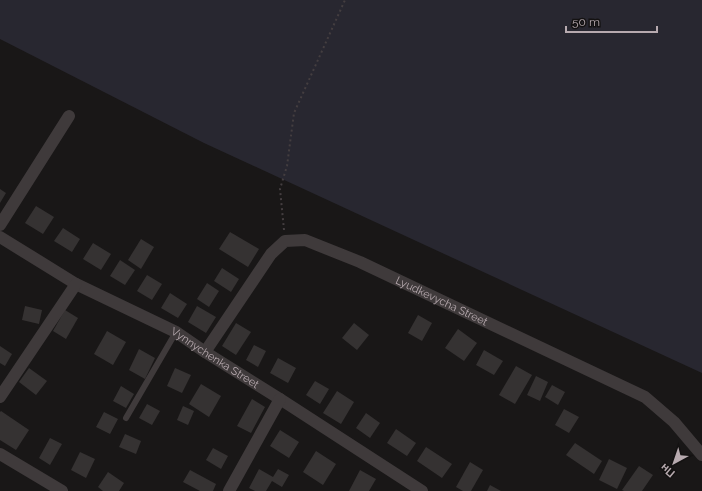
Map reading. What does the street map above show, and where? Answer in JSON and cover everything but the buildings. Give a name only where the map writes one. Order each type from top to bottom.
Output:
[{"type":"street","points":[[0,225],[69,116]]},
{"type":"street","name":"Vynnychenka Street","points":[[0,238],[76,284],[176,332],[422,491]]},
{"type":"street","points":[[205,352],[271,254],[286,240]]},
{"type":"street","name":"Lyudkevycha Street","points":[[286,240],[305,240],[360,262],[645,397],[674,422],[702,456]]},
{"type":"street","points":[[0,397],[76,284]]},
{"type":"street","points":[[232,490],[280,398]]},
{"type":"street","points":[[0,454],[62,491]]},
{"type":"lane","points":[[126,418],[176,332]]},
{"type":"path","points":[[286,240],[280,189],[287,166],[294,113],[345,0]]},
{"type":"shaded area","points":[[0,0],[702,0],[702,373],[204,143],[0,39]]}]
